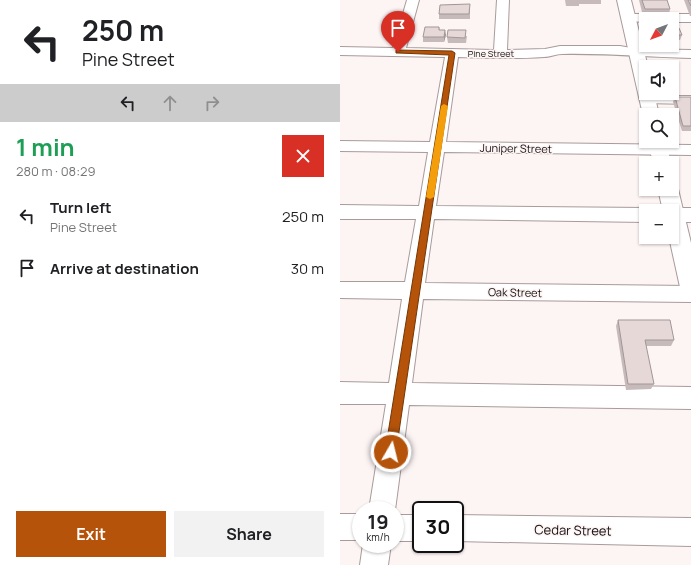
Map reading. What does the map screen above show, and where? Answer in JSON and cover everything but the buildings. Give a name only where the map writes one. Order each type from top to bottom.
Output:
[{"type":"main road","points":[[624,0],[639,62]]},
{"type":"main road","points":[[679,215],[691,287]]},
{"type":"street","points":[[398,52],[413,0]]},
{"type":"street","points":[[500,54],[503,0]]},
{"type":"street","points":[[628,18],[691,18]]},
{"type":"street","name":"Pine Street","points":[[340,52],[500,54],[545,53],[561,57],[616,58],[637,53],[691,54]]},
{"type":"street","points":[[383,501],[414,290],[428,213],[452,53]]},
{"type":"street","points":[[679,100],[691,100]]},
{"type":"street","name":"Juniper Street","points":[[340,146],[660,151],[691,150]]},
{"type":"street","points":[[340,212],[639,215]]},
{"type":"street","name":"Oak Street","points":[[340,290],[691,294]]},
{"type":"street","points":[[340,393],[691,398]]},
{"type":"street","points":[[340,527],[352,527]]},
{"type":"street","name":"Cedar Street","points":[[464,528],[691,532]]},
{"type":"street","points":[[374,565],[376,553]]},
{"type":"slow traffic","points":[[430,197],[444,106]]},
{"type":"route","points":[[391,452],[414,290],[452,53],[398,52]]}]
